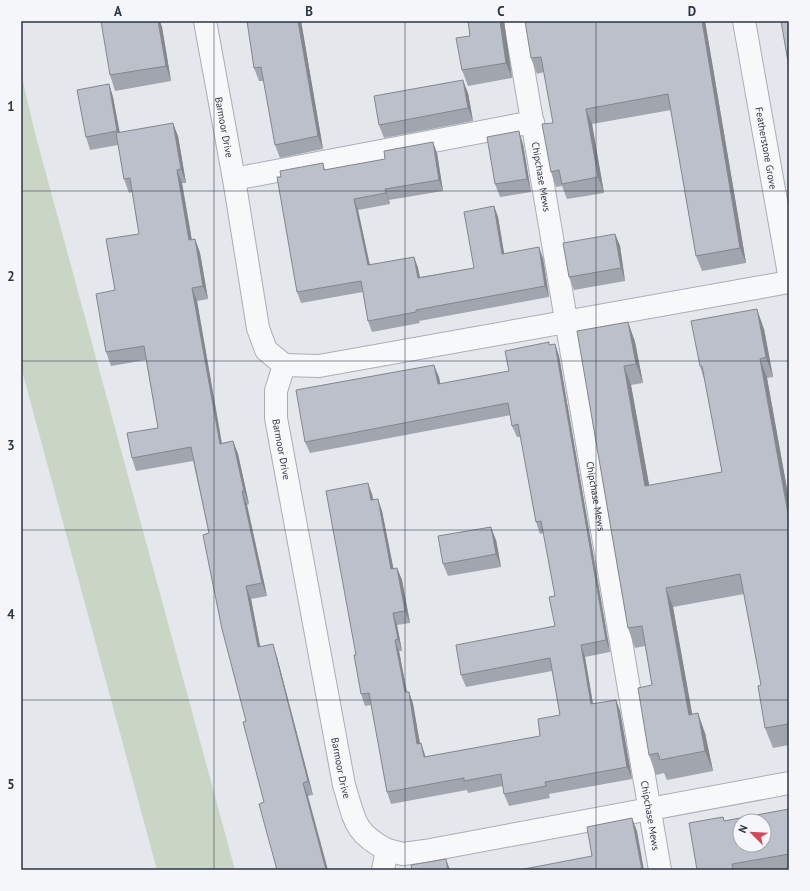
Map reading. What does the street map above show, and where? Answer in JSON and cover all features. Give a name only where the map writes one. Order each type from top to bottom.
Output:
[{"type":"street","name":"Barmoor Drive","points":[[205,21],[234,179],[258,328],[266,350],[284,365],[276,391],[276,418],[344,785],[356,826],[385,860],[403,854],[789,783]]},
{"type":"street","name":"Chipchase Mews","points":[[515,21],[660,870]]},
{"type":"street","name":"Featherstone Grove","points":[[744,21],[789,274]]},
{"type":"street","points":[[234,179],[532,122]]},
{"type":"street","points":[[284,365],[319,366],[789,282]]},
{"type":"green space","points":[[21,73],[35,133],[235,870],[157,870],[21,367]]},
{"type":"building","points":[[101,21],[158,21],[166,66],[110,75]]},
{"type":"building","points":[[247,21],[298,21],[318,136],[275,145],[261,67],[254,68]]},
{"type":"building","points":[[468,21],[500,21],[506,63],[462,70],[456,38],[470,36]]},
{"type":"building","points":[[525,21],[702,21],[740,248],[696,256],[668,94],[586,109],[598,177],[562,184],[559,170],[551,172],[542,124],[553,123],[541,57],[531,58]]},
{"type":"building","points":[[781,21],[789,21],[789,68]]},
{"type":"building","points":[[463,80],[468,108],[379,125],[374,96]]},
{"type":"building","points":[[109,84],[117,131],[86,137],[77,90]]},
{"type":"building","points":[[173,123],[181,169],[177,170],[189,240],[195,239],[203,286],[192,288],[220,444],[233,441],[262,583],[246,586],[258,647],[273,644],[308,781],[303,783],[326,870],[277,870],[259,804],[264,802],[243,722],[246,721],[222,629],[203,535],[209,533],[191,447],[132,458],[127,433],[158,428],[144,346],[106,352],[96,294],[115,290],[106,239],[139,234],[130,178],[124,179],[116,133]]},
{"type":"building","points":[[519,131],[527,179],[495,184],[487,137]]},
{"type":"building","points":[[433,142],[439,180],[385,189],[386,193],[354,199],[368,265],[414,257],[418,278],[474,268],[464,212],[494,206],[502,254],[539,247],[545,286],[416,310],[416,312],[368,321],[361,281],[297,292],[277,177],[281,177],[280,171],[323,163],[324,170],[385,159],[384,151]]},
{"type":"building","points":[[615,234],[621,268],[569,277],[563,243]]},
{"type":"building","points":[[757,309],[766,357],[760,359],[789,519],[789,724],[765,728],[758,686],[761,685],[740,574],[666,588],[689,715],[698,713],[705,751],[660,760],[658,753],[649,755],[638,688],[652,685],[642,626],[628,628],[577,331],[628,322],[636,364],[624,366],[645,486],[722,472],[702,366],[700,366],[691,321]]},
{"type":"building","points":[[549,342],[549,345],[555,344],[606,640],[581,645],[591,704],[616,700],[627,767],[545,782],[546,786],[504,794],[501,774],[464,781],[464,778],[387,792],[369,693],[361,694],[354,655],[356,655],[326,491],[368,483],[371,500],[378,499],[391,569],[397,568],[405,611],[393,613],[398,639],[395,640],[405,692],[409,692],[417,744],[421,743],[424,757],[540,736],[538,719],[560,715],[550,658],[461,675],[456,645],[555,626],[549,597],[555,596],[541,521],[536,522],[518,424],[512,426],[508,403],[305,442],[296,390],[434,365],[438,384],[509,371],[505,351]]},
{"type":"building","points":[[491,527],[496,554],[443,564],[438,536]]},
{"type":"building","points":[[789,809],[789,854],[732,864],[733,869],[728,870],[697,870],[689,823],[723,817],[724,821],[732,820],[732,853],[772,853],[772,813],[767,813]]},
{"type":"building","points":[[632,818],[642,870],[519,870],[592,856],[587,827]]},
{"type":"building","points":[[446,859],[448,870],[412,870],[411,865]]}]
